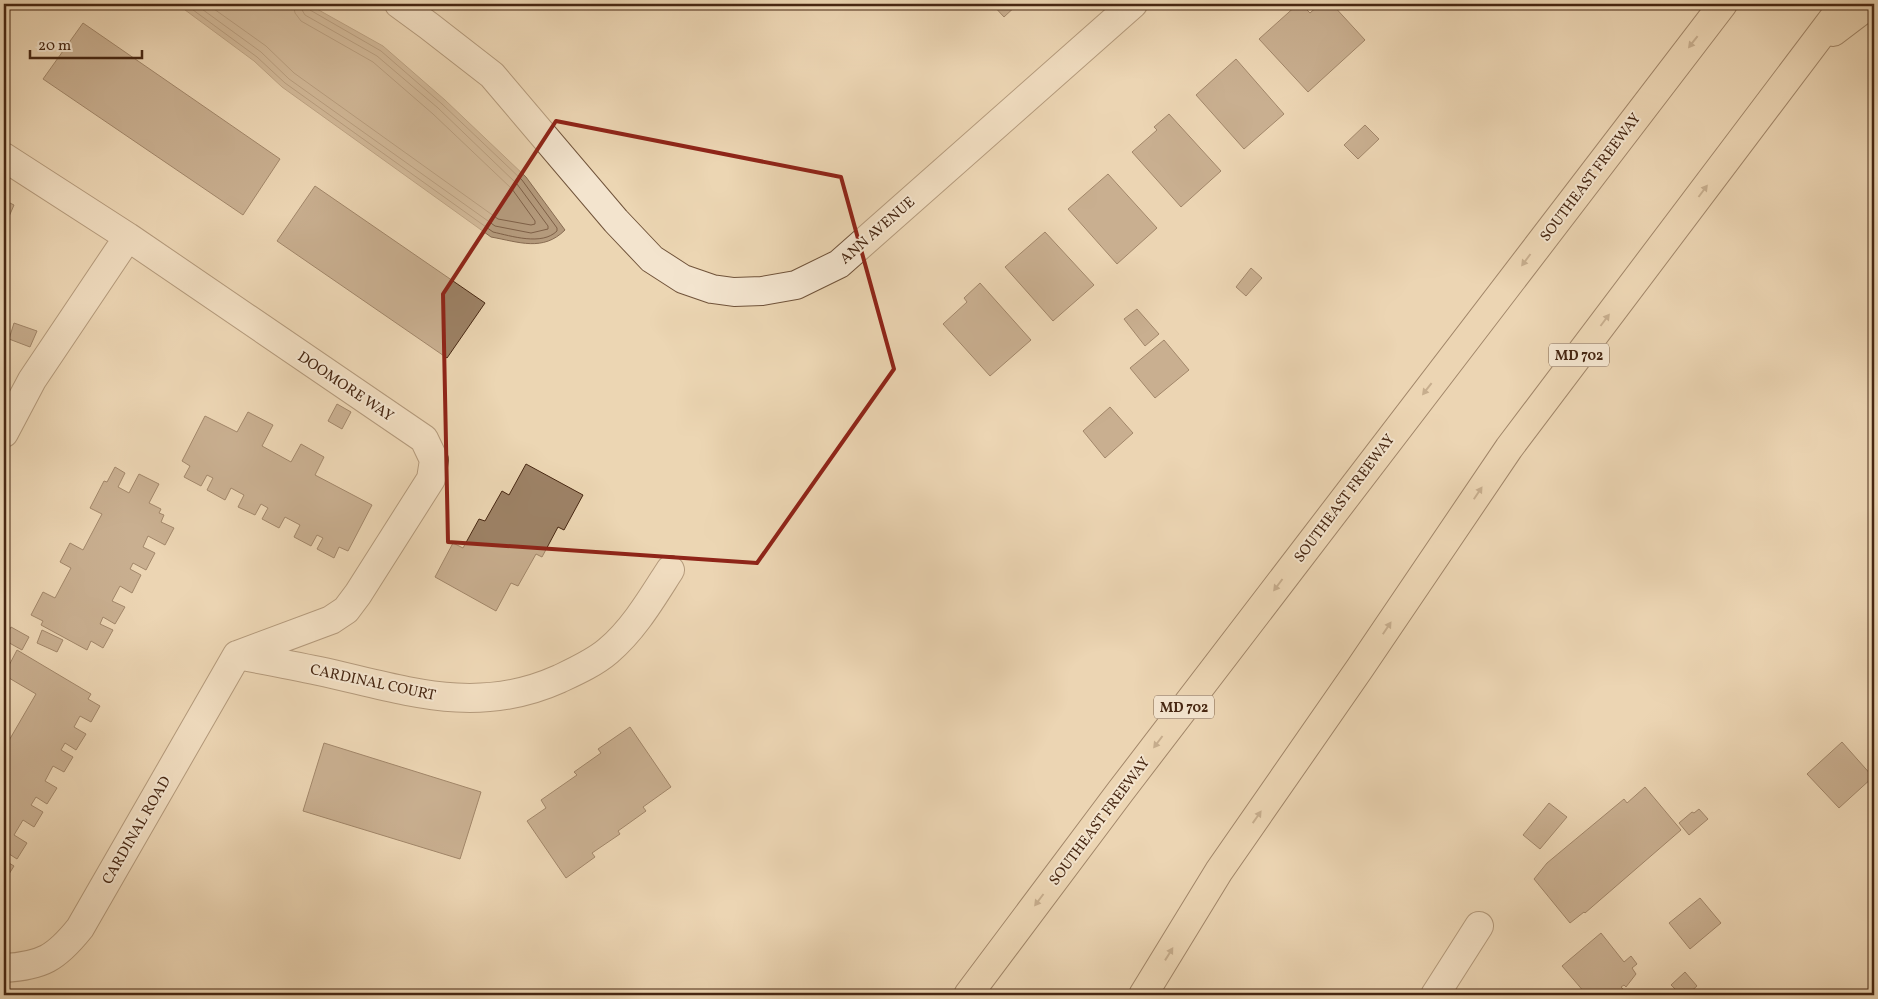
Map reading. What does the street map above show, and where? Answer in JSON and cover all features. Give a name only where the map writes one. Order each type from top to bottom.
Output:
[{"type":"highway","name":"SOUTHEAST FREEWAY","points":[[968,995],[1120,792],[1723,4]]},
{"type":"highway","name":"MD 702","points":[[1143,995],[1220,871],[1509,448],[1844,4]]},
{"type":"highway","points":[[1810,50],[1870,4]]},
{"type":"street","name":"ANN AVENUE","points":[[399,4],[492,76],[616,221],[652,259],[683,279],[712,289],[734,292],[762,291],[796,285],[839,264],[1133,4]]},
{"type":"street","name":"DOOMORE WAY","points":[[4,157],[128,237],[424,439],[434,460],[431,480],[346,610],[331,620],[237,655]]},
{"type":"street","points":[[4,434],[32,380],[128,237]]},
{"type":"street","name":"CARDINAL COURT","points":[[237,655],[318,670],[412,693],[474,698],[518,694],[576,672],[608,651],[631,626],[670,570]]},
{"type":"street","name":"CARDINAL ROAD","points":[[4,968],[23,967],[43,961],[64,948],[80,928],[237,655]]},
{"type":"street","points":[[1447,990],[1479,926]]},
{"type":"highlighted area","points":[[556,121],[841,177],[894,369],[757,563],[448,542],[443,294]]},
{"type":"water","points":[[177,4],[308,4],[383,46],[445,100],[526,177],[565,230],[557,237],[548,241],[530,244],[491,237],[282,87],[254,61]]},
{"type":"building","points":[[992,4],[1018,4],[1004,17]]},
{"type":"building","points":[[1298,4],[1301,4],[1310,13],[1320,4],[1332,4],[1365,40],[1308,92],[1259,39]]},
{"type":"building","points":[[83,23],[280,159],[243,215],[43,79]]},
{"type":"building","points":[[1236,59],[1284,114],[1244,149],[1196,95]]},
{"type":"building","points":[[1169,114],[1221,171],[1181,207],[1132,152],[1157,130],[1154,127]]},
{"type":"building","points":[[1365,125],[1379,139],[1358,159],[1344,145]]},
{"type":"building","points":[[1108,174],[1157,228],[1117,264],[1068,209]]},
{"type":"building","points":[[315,186],[485,303],[447,358],[277,241]]},
{"type":"building","points":[[4,200],[14,205],[4,228]]},
{"type":"building","points":[[1045,232],[1094,285],[1053,321],[1005,267]]},
{"type":"building","points":[[1251,268],[1262,278],[1246,296],[1236,287]]},
{"type":"building","points":[[980,283],[1031,340],[990,376],[943,324],[967,302],[964,298]]},
{"type":"building","points":[[1137,309],[1159,334],[1145,346],[1124,319]]},
{"type":"building","points":[[14,323],[37,331],[30,347],[9,339]]},
{"type":"building","points":[[1164,340],[1189,370],[1155,398],[1130,368]]},
{"type":"building","points":[[337,404],[351,412],[342,429],[328,421]]},
{"type":"building","points":[[1110,407],[1133,433],[1105,458],[1083,431]]},
{"type":"building","points":[[248,412],[273,425],[262,446],[291,462],[301,444],[324,457],[315,475],[372,505],[348,551],[339,547],[334,558],[317,549],[323,538],[317,535],[311,546],[294,537],[300,525],[285,517],[279,528],[262,519],[268,508],[261,504],[255,515],[238,507],[244,495],[231,488],[225,500],[207,490],[213,478],[207,475],[201,486],[184,477],[190,466],[182,461],[205,416],[237,432]]},
{"type":"building","points":[[526,464],[583,495],[564,530],[558,527],[542,557],[536,554],[518,586],[511,583],[496,611],[435,577],[453,543],[463,548],[479,519],[485,521],[502,491],[509,495]]},
{"type":"building","points":[[115,467],[125,473],[118,487],[129,493],[139,474],[159,484],[149,503],[161,509],[159,513],[164,515],[161,522],[174,528],[165,545],[148,536],[143,547],[155,553],[146,570],[133,563],[130,569],[141,575],[132,593],[120,586],[112,601],[125,607],[115,624],[103,617],[100,624],[113,630],[103,648],[91,641],[87,650],[41,625],[43,621],[31,615],[43,592],[55,598],[71,568],[60,562],[70,543],[83,550],[102,514],[90,508],[104,481],[107,482]]},
{"type":"building","points":[[11,627],[29,637],[22,650],[4,640]]},
{"type":"building","points":[[42,630],[63,640],[57,652],[37,643]]},
{"type":"building","points":[[17,650],[91,694],[88,699],[100,706],[91,722],[80,716],[74,727],[86,734],[76,750],[65,743],[61,750],[73,757],[64,772],[53,766],[45,781],[57,788],[47,804],[36,797],[31,805],[43,812],[34,827],[23,820],[14,835],[27,843],[17,859],[6,852],[4,856],[4,749],[36,694],[4,675]]},
{"type":"building","points":[[630,727],[671,787],[643,807],[646,811],[618,831],[620,834],[592,853],[595,857],[566,878],[527,821],[546,808],[541,800],[577,775],[574,772],[601,753],[598,749]]},
{"type":"building","points":[[1842,742],[1873,777],[1839,808],[1807,774]]},
{"type":"building","points":[[324,743],[481,792],[460,859],[303,811]]},
{"type":"building","points":[[1645,787],[1681,830],[1585,913],[1570,923],[1534,879],[1547,863],[1624,799],[1627,803]]},
{"type":"building","points":[[1549,803],[1567,817],[1540,849],[1523,835]]},
{"type":"building","points":[[1699,809],[1708,819],[1689,835],[1679,823],[1692,812],[1694,813]]},
{"type":"building","points":[[4,860],[14,866],[4,882]]},
{"type":"building","points":[[1700,898],[1721,923],[1690,949],[1669,923]]},
{"type":"building","points":[[1601,933],[1624,962],[1631,956],[1637,964],[1632,968],[1636,974],[1626,987],[1624,985],[1621,987],[1624,990],[1618,995],[1616,993],[1613,995],[1591,995],[1587,991],[1585,993],[1562,966]]},
{"type":"building","points":[[1685,972],[1697,986],[1687,995],[1681,995],[1671,985]]}]
